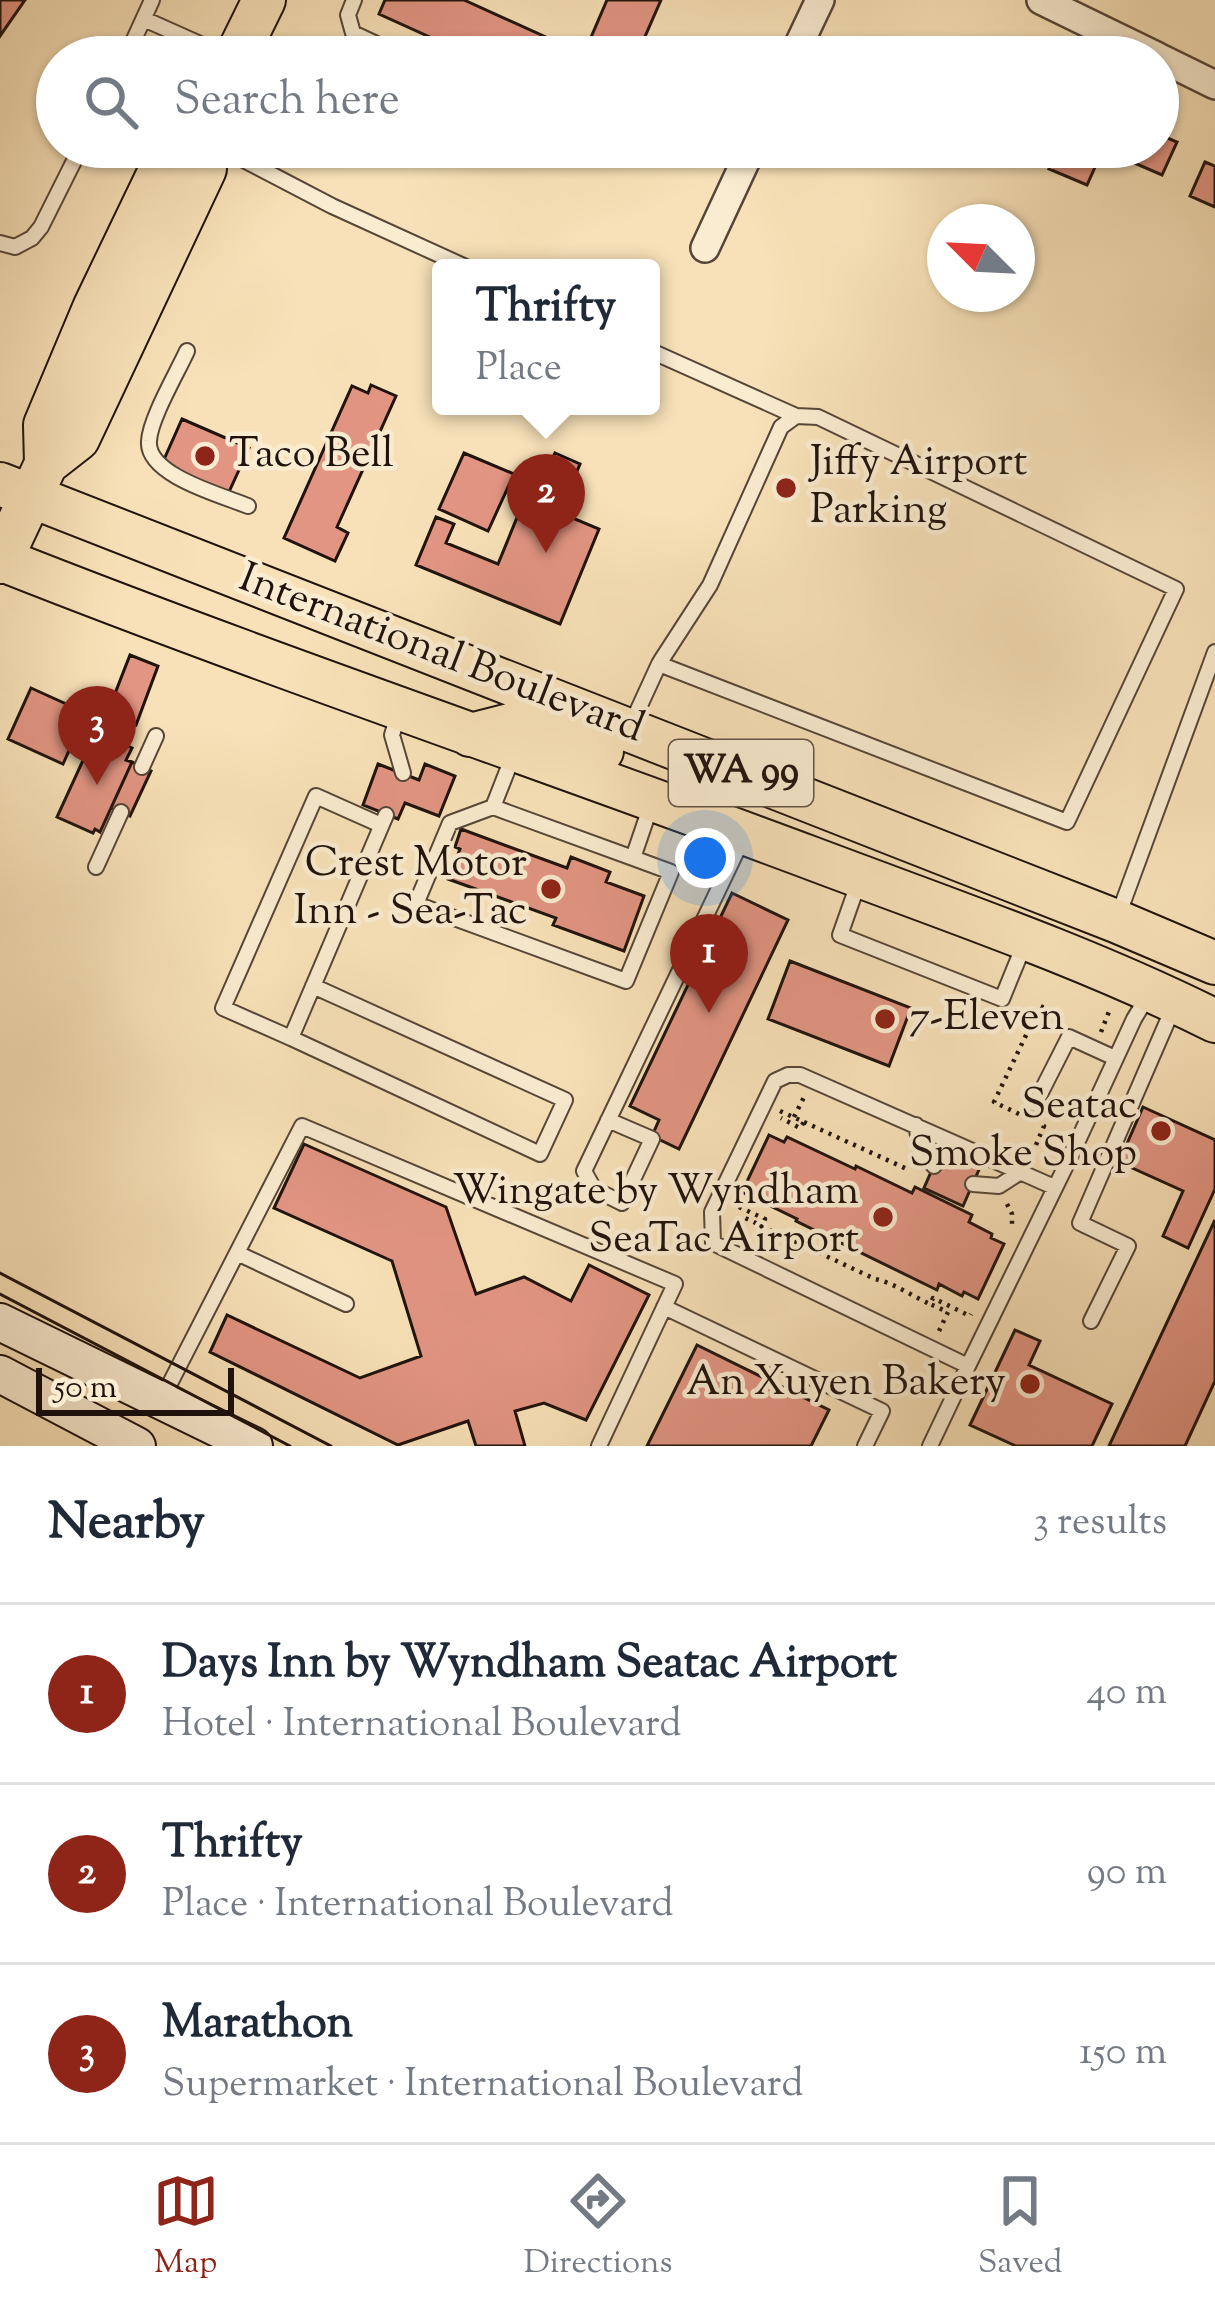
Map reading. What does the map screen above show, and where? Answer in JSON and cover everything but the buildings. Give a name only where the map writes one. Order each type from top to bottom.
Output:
[{"type":"main road","points":[[244,36],[264,0]]},
{"type":"main road","points":[[0,560],[45,425],[161,168]]},
{"type":"main road","points":[[25,482],[78,439],[205,168]]},
{"type":"main road","name":"International Boulevard","points":[[25,482],[1215,963]]},
{"type":"main road","name":"International Boulevard","points":[[0,560],[1027,940],[1215,1022]]},
{"type":"main road","points":[[470,735],[522,722],[602,752],[622,741],[628,729]]},
{"type":"main road","points":[[628,729],[631,747],[643,764],[693,784],[735,830]]},
{"type":"main road","points":[[0,1322],[254,1446]]},
{"type":"main road","points":[[0,1374],[136,1446]]},
{"type":"street","points":[[803,36],[820,0]]},
{"type":"street","points":[[1041,0],[1115,36]]},
{"type":"street","points":[[1179,67],[1215,85]]},
{"type":"street","points":[[705,248],[742,168]]},
{"type":"lane","points":[[137,36],[152,0]]},
{"type":"lane","points":[[354,0],[348,14],[353,33],[359,36]]},
{"type":"lane","points":[[145,20],[183,36]]},
{"type":"lane","points":[[0,243],[15,247],[32,238],[70,168]]},
{"type":"lane","points":[[259,168],[448,259]]},
{"type":"lane","points":[[187,351],[150,432],[153,461],[248,506]]},
{"type":"lane","points":[[659,664],[1067,822],[1176,589],[818,417],[796,416],[660,354]]},
{"type":"lane","points":[[628,729],[659,664],[710,585],[781,427],[796,416]]},
{"type":"lane","points":[[1116,921],[1215,652]]},
{"type":"lane","points":[[400,710],[392,735],[403,773]]},
{"type":"lane","points":[[142,767],[156,736]]},
{"type":"lane","points":[[493,807],[515,751]]},
{"type":"lane","points":[[291,1037],[384,820],[316,796],[223,1008],[541,1154],[565,1100],[314,986]]},
{"type":"lane","points":[[633,858],[652,800]]},
{"type":"lane","points":[[493,807],[670,872],[626,981],[416,904],[450,824],[493,807]]},
{"type":"lane","points":[[96,867],[122,812]]},
{"type":"lane","points":[[608,1120],[652,1139],[622,1203],[594,1189],[584,1171],[735,830]]},
{"type":"lane","points":[[860,877],[840,935],[1002,999],[1027,940]]},
{"type":"lane","points":[[930,1446],[1115,1058],[1164,996]]},
{"type":"lane","points":[[1091,1322],[1128,1246],[1080,1223],[1164,996]]},
{"type":"lane","points":[[1035,1104],[1069,1037],[1115,1058]]},
{"type":"lane","points":[[968,1366],[713,1243],[712,1212],[775,1081],[788,1075],[800,1075],[1054,1187]]},
{"type":"lane","points":[[916,1125],[921,1151],[934,1166]]},
{"type":"lane","points":[[160,1401],[302,1126],[675,1284],[599,1446]]},
{"type":"lane","points":[[973,1184],[999,1186],[1022,1171]]},
{"type":"lane","points":[[237,1252],[346,1304]]},
{"type":"lane","points":[[664,1307],[882,1411],[866,1446]]},
{"type":"path","points":[[773,1111],[800,1128],[803,1122],[907,1169]]},
{"type":"path","points":[[998,1197],[1006,1201],[1012,1214],[1011,1234]]},
{"type":"path","points":[[731,1203],[765,1219],[763,1226]]},
{"type":"path","points":[[730,1251],[745,1217],[889,1282],[948,1312],[932,1348]]},
{"type":"path","points":[[930,1304],[933,1298],[970,1316]]},
{"type":"tram line","points":[[0,1273],[331,1446]]},
{"type":"tram line","points":[[0,1294],[290,1446]]},
{"type":"place","name":"Taco Bell","points":[[205,456]]},
{"type":"place","name":"Jiffy Airport Parking","points":[[786,488]]},
{"type":"place","name":"Thrifty","points":[[546,553]]},
{"type":"place","name":"Marathon","points":[[97,785]]},
{"type":"place","name":"Crest Motor Inn - Sea-Tac","points":[[551,889]]},
{"type":"place","name":"Days Inn by Wyndham Seatac Airport","points":[[709,1013]]},
{"type":"place","name":"7-Eleven","points":[[885,1019]]},
{"type":"place","name":"Seatac Smoke Shop","points":[[1161,1131]]},
{"type":"place","name":"Wingate by Wyndham SeaTac Airport","points":[[883,1217]]},
{"type":"place","name":"An Xuyen Bakery","points":[[1030,1384]]}]
